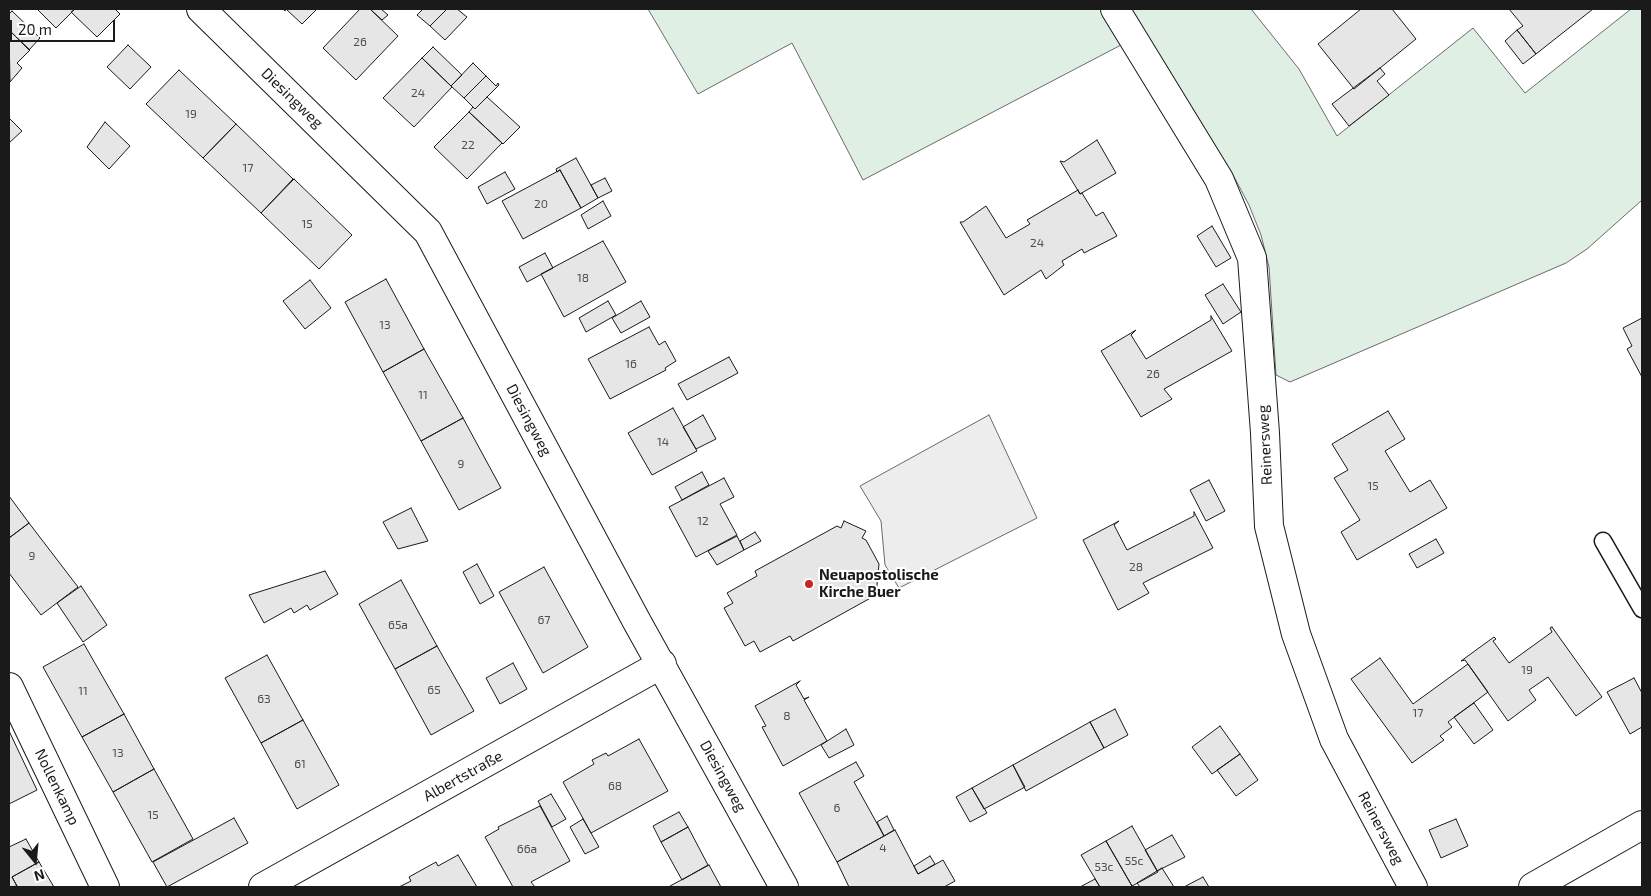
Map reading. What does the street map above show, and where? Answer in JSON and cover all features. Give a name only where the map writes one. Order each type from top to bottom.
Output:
[{"type":"street","name":"Diesingweg","points":[[201,9],[428,232],[784,887]]},
{"type":"street","name":"Reinersweg","points":[[1115,9],[1219,179],[1252,258],[1263,404],[1269,526],[1296,634],[1334,739],[1413,887]]},
{"type":"street","name":"Albertstraße","points":[[263,887],[662,664]]},
{"type":"street","name":"Nollenkamp","points":[[9,687],[105,887]]},
{"type":"street","points":[[1533,887],[1642,826]]},
{"type":"lane","points":[[1603,541],[1642,610]]},
{"type":"green space","points":[[648,9],[1251,9],[1299,69],[1337,136],[1473,28],[1525,93],[1631,9],[1642,9],[1642,200],[1587,249],[1566,263],[1290,382],[1276,375],[1269,267],[1261,235],[1249,205],[1232,173],[1144,33],[863,180],[792,43],[698,94]]},
{"type":"shaded area","points":[[989,415],[1037,518],[899,588],[885,565],[881,521],[860,486]]},
{"type":"building","points":[[37,9],[75,9],[56,28]]},
{"type":"building","points":[[75,9],[115,9],[120,14],[97,37],[71,12]]},
{"type":"building","points":[[286,9],[317,9],[302,24]]},
{"type":"building","points":[[360,9],[370,9],[398,36],[356,80],[323,48]]},
{"type":"building","points":[[370,9],[381,9],[388,15],[382,20]]},
{"type":"building","points":[[423,9],[447,9],[430,26],[417,15]]},
{"type":"building","points":[[447,9],[457,9],[467,17],[445,40],[430,26]]},
{"type":"building","points":[[1361,9],[1392,9],[1416,39],[1354,89],[1318,44]]},
{"type":"building","points":[[1509,9],[1593,9],[1536,54],[1517,30],[1523,26]]},
{"type":"building","points":[[12,11],[40,38],[29,50],[9,30],[9,14]]},
{"type":"building","points":[[9,30],[30,50],[17,63],[22,68],[10,82]]},
{"type":"building","points":[[1517,30],[1536,54],[1523,64],[1505,41]]},
{"type":"building","points":[[128,45],[151,67],[130,89],[107,67]]},
{"type":"building","points":[[433,47],[462,75],[451,86],[422,58]]},
{"type":"building","points":[[422,58],[452,87],[414,127],[383,98]]},
{"type":"building","points":[[473,63],[486,76],[464,98],[451,86]]},
{"type":"building","points":[[1380,68],[1385,74],[1377,81],[1389,95],[1349,126],[1332,104]]},
{"type":"building","points":[[179,70],[236,124],[203,158],[146,104]]},
{"type":"building","points":[[486,76],[496,86],[498,83],[499,85],[475,109],[464,98]]},
{"type":"building","points":[[487,97],[520,127],[503,144],[469,112],[473,107],[475,109]]},
{"type":"building","points":[[469,112],[502,143],[467,179],[434,147]]},
{"type":"building","points":[[9,118],[22,131],[9,143]]},
{"type":"building","points":[[105,122],[130,146],[109,169],[87,147]]},
{"type":"building","points":[[236,124],[293,179],[261,213],[203,158]]},
{"type":"building","points":[[1097,140],[1116,173],[1080,194],[1060,161],[1064,162]]},
{"type":"building","points":[[576,158],[598,198],[581,208],[560,170],[557,172],[556,169]]},
{"type":"building","points":[[560,170],[581,208],[523,239],[502,201]]},
{"type":"building","points":[[505,172],[515,189],[487,204],[478,187]]},
{"type":"building","points":[[605,178],[612,191],[598,198],[591,185]]},
{"type":"building","points":[[294,179],[352,235],[319,269],[261,213]]},
{"type":"building","points":[[1078,190],[1080,194],[1082,193],[1096,216],[1103,212],[1117,236],[1084,253],[1082,249],[1062,261],[1064,265],[1046,279],[1041,270],[1004,295],[960,222],[963,222],[986,206],[1006,238],[1030,224],[1027,220]]},
{"type":"building","points":[[603,201],[611,216],[588,229],[581,215]]},
{"type":"building","points":[[1212,226],[1231,258],[1216,267],[1197,236]]},
{"type":"building","points":[[603,241],[626,282],[564,317],[541,274]]},
{"type":"building","points":[[545,253],[553,268],[527,282],[519,267]]},
{"type":"building","points":[[386,279],[424,349],[383,372],[345,302]]},
{"type":"building","points":[[310,280],[331,308],[305,329],[283,301]]},
{"type":"building","points":[[1223,284],[1241,312],[1223,324],[1205,295]]},
{"type":"building","points":[[608,301],[616,315],[586,332],[579,318]]},
{"type":"building","points":[[641,301],[650,317],[621,333],[612,318]]},
{"type":"building","points":[[1211,316],[1232,351],[1164,389],[1172,399],[1141,417],[1101,351],[1136,330],[1131,335],[1146,359],[1211,320]]},
{"type":"building","points":[[1642,318],[1642,377],[1627,349],[1632,346],[1623,328]]},
{"type":"building","points":[[649,327],[659,345],[665,341],[676,361],[665,368],[666,370],[610,399],[588,359]]},
{"type":"building","points":[[424,349],[463,418],[421,441],[383,372]]},
{"type":"building","points":[[729,357],[738,373],[687,400],[678,384]]},
{"type":"building","points":[[673,408],[697,451],[652,475],[628,433]]},
{"type":"building","points":[[1388,411],[1405,439],[1385,451],[1410,492],[1430,480],[1447,508],[1357,560],[1341,532],[1360,520],[1334,478],[1348,470],[1332,444]]},
{"type":"building","points":[[703,415],[716,439],[696,449],[683,427]]},
{"type":"building","points":[[463,418],[501,488],[459,510],[421,441]]},
{"type":"building","points":[[702,472],[709,485],[682,500],[675,487]]},
{"type":"building","points":[[724,478],[734,497],[720,504],[737,535],[696,557],[669,507]]},
{"type":"building","points":[[1209,480],[1225,511],[1206,521],[1190,490]]},
{"type":"building","points":[[9,496],[29,523],[9,538]]},
{"type":"building","points":[[411,508],[428,541],[398,549],[383,522]]},
{"type":"building","points":[[1194,512],[1213,548],[1143,583],[1149,593],[1118,610],[1083,540],[1119,521],[1114,525],[1127,550],[1194,516]]},
{"type":"building","name":"Neuapostolische Kirche Buer","points":[[844,521],[866,531],[862,538],[866,540],[879,564],[876,595],[793,641],[790,636],[760,652],[754,641],[745,646],[724,608],[733,603],[727,593],[757,576],[755,571],[837,526],[841,528]]},
{"type":"building","points":[[29,523],[78,587],[41,615],[9,573],[9,538]]},
{"type":"building","points":[[755,532],[761,541],[744,550],[740,541]]},
{"type":"building","points":[[737,536],[744,550],[717,565],[708,551]]},
{"type":"building","points":[[1436,539],[1444,553],[1417,568],[1409,554]]},
{"type":"building","points":[[477,564],[494,596],[480,604],[463,572]]},
{"type":"building","points":[[544,567],[588,647],[543,673],[499,592]]},
{"type":"building","points":[[325,571],[338,594],[310,610],[307,605],[294,613],[291,608],[264,623],[249,595]]},
{"type":"building","points":[[401,580],[437,646],[395,669],[359,604]]},
{"type":"building","points":[[81,586],[107,625],[83,642],[57,603]]},
{"type":"building","points":[[1552,627],[1602,697],[1576,716],[1548,677],[1529,690],[1536,700],[1508,721],[1465,660],[1461,661],[1494,637],[1496,639],[1493,641],[1509,663],[1552,632],[1550,628]]},
{"type":"building","points":[[84,644],[124,714],[82,737],[43,667]]},
{"type":"building","points":[[437,646],[474,711],[431,735],[395,669]]},
{"type":"building","points":[[267,655],[303,720],[261,743],[225,678]]},
{"type":"building","points":[[1380,658],[1413,704],[1468,664],[1488,692],[1448,722],[1452,727],[1440,736],[1444,740],[1412,763],[1351,679]]},
{"type":"building","points":[[513,663],[527,689],[500,704],[486,678]]},
{"type":"building","points":[[1634,678],[1642,693],[1642,727],[1630,734],[1607,692]]},
{"type":"building","points":[[800,681],[796,685],[804,699],[809,697],[804,700],[827,741],[783,766],[762,727],[766,726],[755,706]]},
{"type":"building","points":[[1474,703],[1493,730],[1474,744],[1454,717]]},
{"type":"building","points":[[1115,709],[1128,735],[1104,748],[1090,722]]},
{"type":"building","points":[[124,714],[154,769],[113,792],[82,737]]},
{"type":"building","points":[[303,720],[339,785],[297,809],[261,743]]},
{"type":"building","points":[[1090,722],[1104,748],[1026,791],[1013,765]]},
{"type":"building","points":[[1220,726],[1240,754],[1212,774],[1192,747]]},
{"type":"building","points":[[846,729],[854,745],[829,758],[821,745]]},
{"type":"building","points":[[9,734],[37,790],[9,804]]},
{"type":"building","points":[[639,739],[668,791],[591,833],[563,782],[594,764],[592,760],[606,753],[608,756]]},
{"type":"building","points":[[1240,754],[1258,780],[1236,796],[1217,770]]},
{"type":"building","points":[[856,762],[864,776],[854,782],[884,836],[837,862],[799,793]]},
{"type":"building","points":[[1013,765],[1025,787],[984,809],[972,788]]},
{"type":"building","points":[[154,769],[193,839],[152,862],[113,792]]},
{"type":"building","points":[[972,788],[987,813],[970,822],[956,797]]},
{"type":"building","points":[[551,794],[566,819],[552,827],[538,801]]},
{"type":"building","points":[[540,806],[570,861],[531,882],[535,887],[513,887],[485,837],[499,829],[498,827]]},
{"type":"building","points":[[679,812],[688,827],[661,842],[653,826]]},
{"type":"building","points":[[887,816],[894,830],[884,836],[877,822]]},
{"type":"building","points":[[234,818],[248,843],[167,887],[153,862]]},
{"type":"building","points":[[583,819],[599,847],[585,854],[570,827]]},
{"type":"building","points":[[1456,819],[1468,846],[1441,858],[1429,830]]},
{"type":"building","points":[[1132,826],[1158,872],[1132,886],[1106,841]]},
{"type":"building","points":[[688,827],[708,865],[682,880],[661,842]]},
{"type":"building","points":[[895,830],[918,874],[943,860],[955,881],[944,887],[849,887],[837,862]]},
{"type":"building","points":[[1172,835],[1185,857],[1157,871],[1145,850]]},
{"type":"building","points":[[26,839],[39,862],[12,877],[17,886],[9,887],[9,847]]},
{"type":"building","points":[[1106,841],[1132,886],[1100,887],[1081,855]]},
{"type":"building","points":[[458,855],[477,887],[399,887],[411,881],[409,877],[436,862],[438,866]]},
{"type":"building","points":[[930,856],[935,864],[918,874],[914,866]]},
{"type":"building","points":[[39,862],[54,887],[15,887],[17,886],[12,877]]},
{"type":"building","points":[[709,865],[721,887],[670,887],[670,886]]},
{"type":"building","points":[[1162,868],[1174,887],[1140,887],[1137,883]]},
{"type":"building","points":[[1203,877],[1209,887],[1184,887]]},
{"type":"building","points":[[1095,879],[1100,887],[1080,887]]},
{"type":"place","name":"Neuapostolische Kirche Buer","points":[[809,584]]}]
